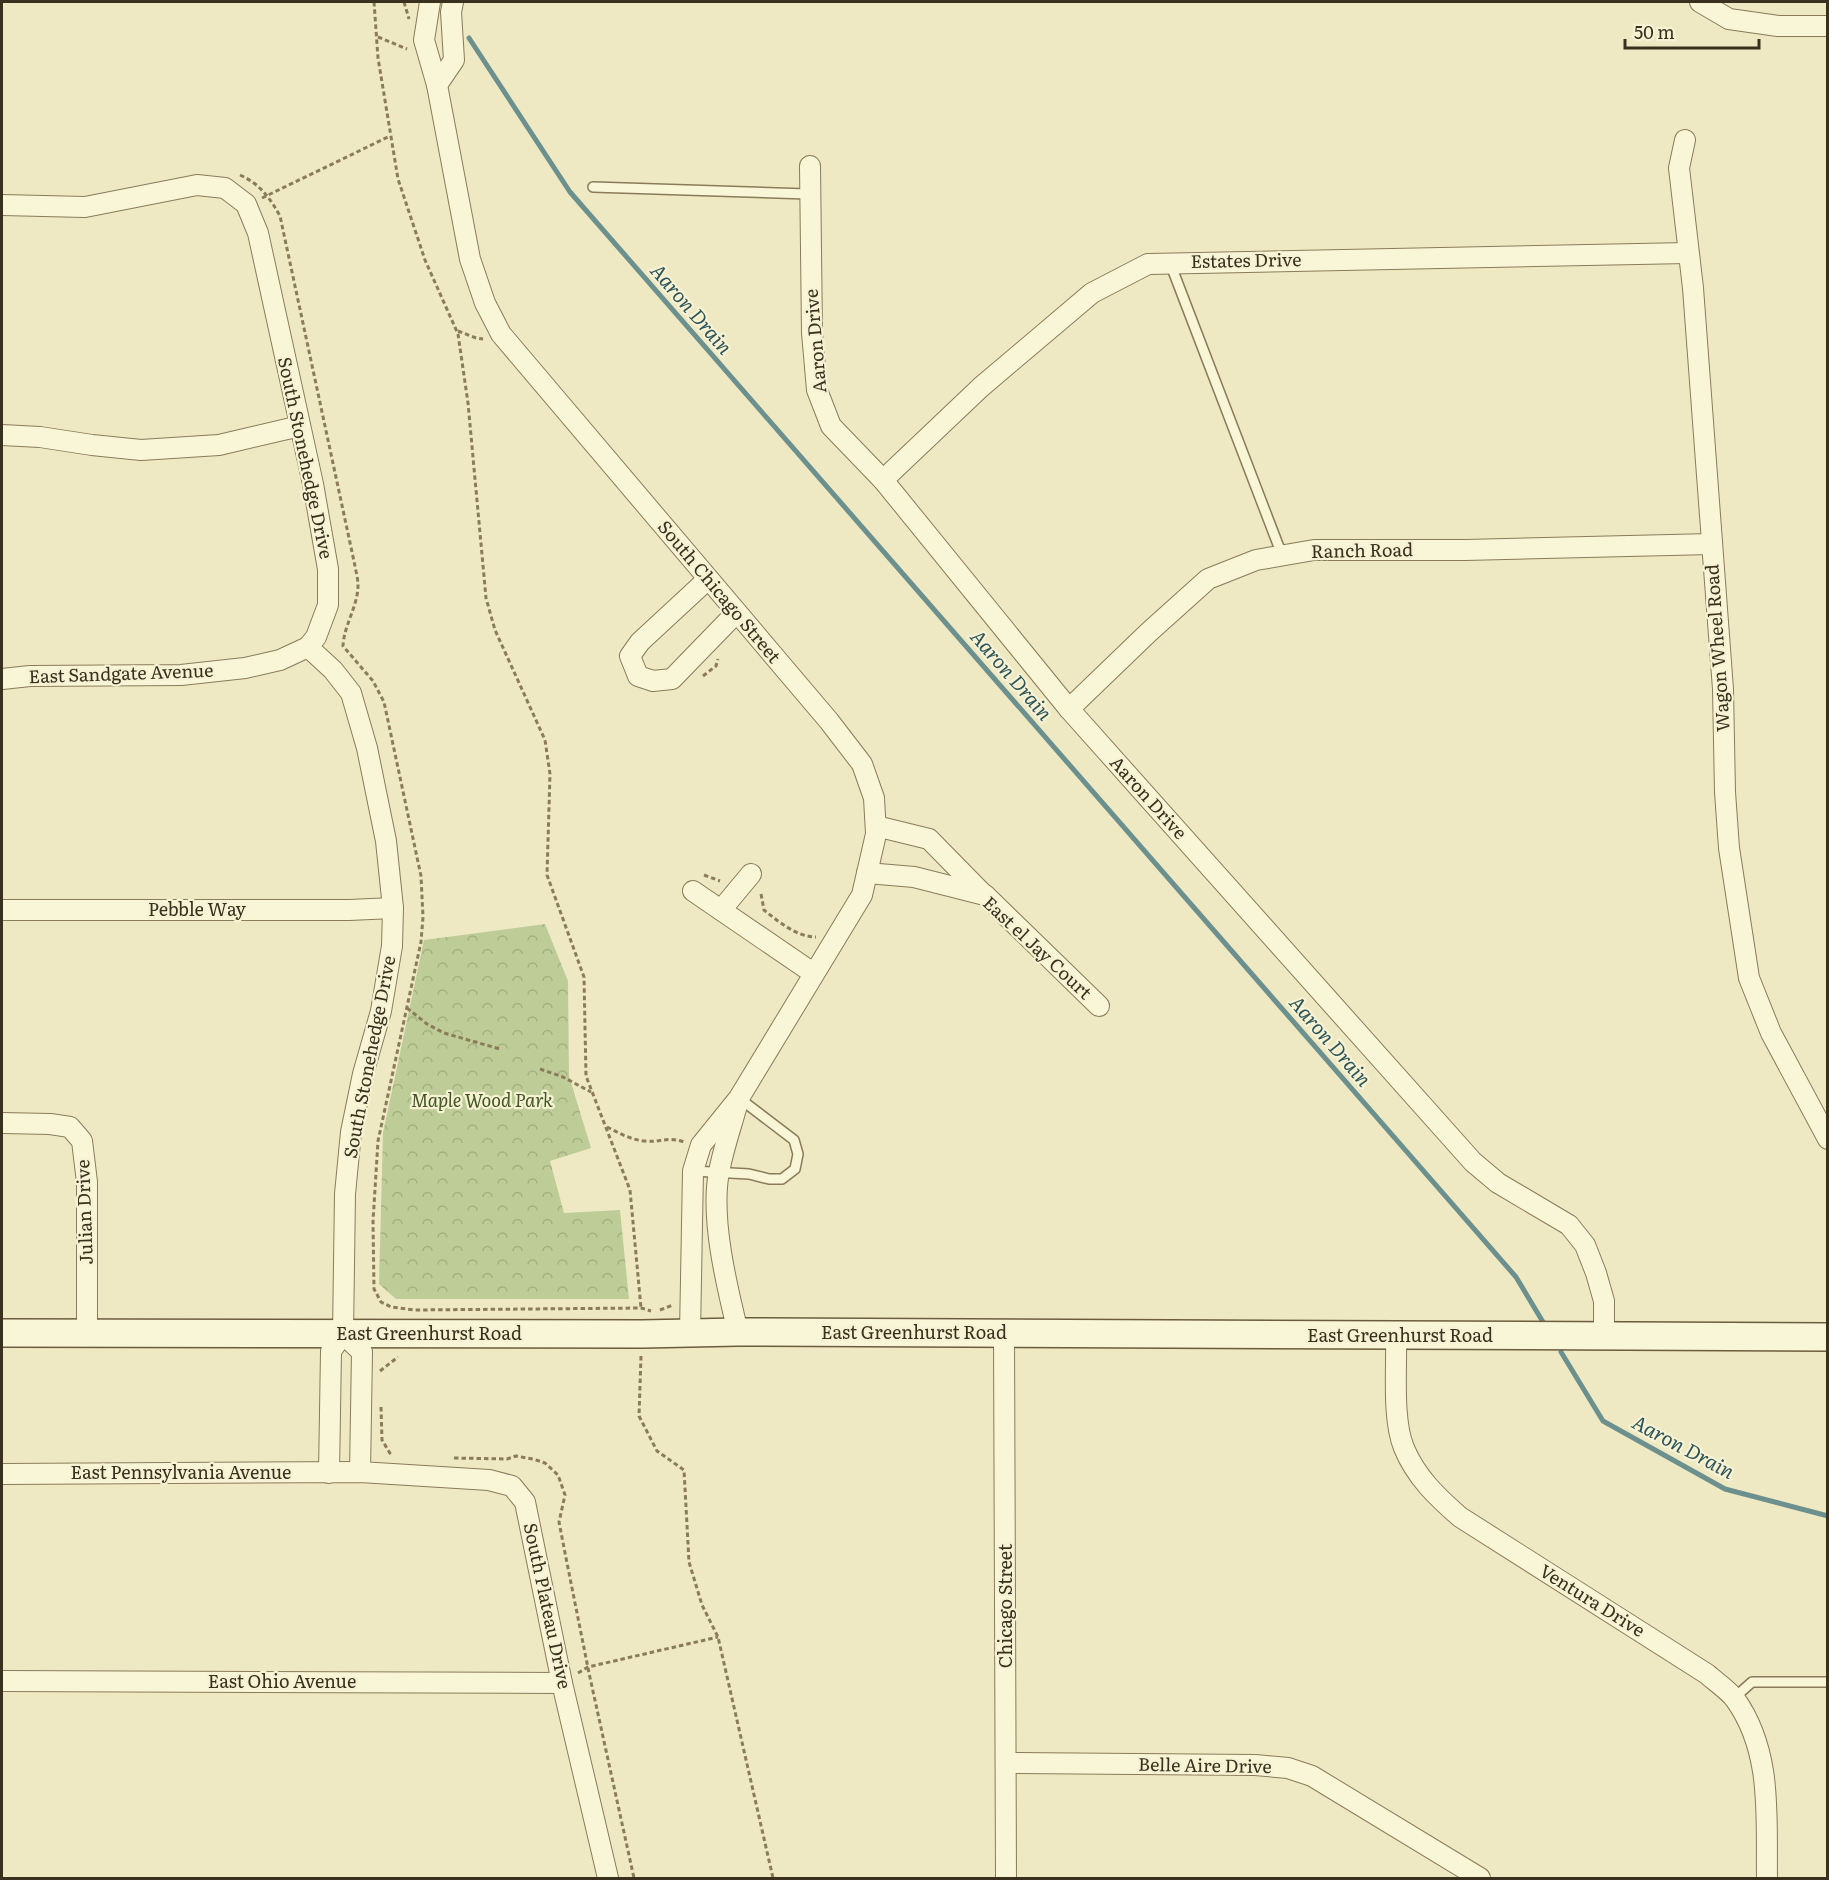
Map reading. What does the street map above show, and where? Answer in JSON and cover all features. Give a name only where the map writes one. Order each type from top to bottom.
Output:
[{"type":"main road","name":"East Greenhurst Road","points":[[2,1333],[343,1334],[641,1321],[690,1333],[1827,1337]]},
{"type":"street","name":"South Chicago Street","points":[[430,2],[424,40],[437,85],[470,259],[485,303],[501,334],[862,764],[874,798],[876,834],[862,895],[739,1098],[701,1145],[693,1171],[690,1333]]},
{"type":"street","points":[[437,85],[454,60],[451,12],[453,2]]},
{"type":"street","points":[[1700,2],[1729,19],[1778,26],[1827,26]]},
{"type":"street","name":"Wagon Wheel Road","points":[[1684,140],[1679,168],[1692,288],[1724,689],[1725,792],[1729,848],[1749,978],[1771,1033],[1827,1138]]},
{"type":"street","name":"Aaron Drive","points":[[810,166],[808,194],[811,224],[812,333],[817,390],[831,426],[883,480],[1069,709],[1473,1162],[1498,1184],[1569,1225],[1585,1245],[1596,1273],[1604,1301],[1605,1337]]},
{"type":"street","points":[[2,205],[85,207],[197,185],[225,188],[246,204]]},
{"type":"street","name":"South Stonehedge Drive","points":[[246,204],[258,232],[313,484],[328,569],[328,605],[316,637],[308,647],[333,670],[351,693],[367,748],[386,841],[393,908],[392,946],[381,1011],[363,1074],[351,1132],[345,1194],[343,1334],[331,1352],[329,1473]]},
{"type":"street","name":"Estates Drive","points":[[883,480],[981,387],[1092,293],[1148,264],[1688,253]]},
{"type":"street","points":[[2,435],[40,437],[92,446],[141,450],[219,445],[300,426]]},
{"type":"street","name":"Ranch Road","points":[[1069,709],[1208,579],[1256,560],[1314,549],[1465,550],[1712,544]]},
{"type":"street","points":[[708,579],[640,642],[630,656],[638,676],[653,681],[672,679],[736,613]]},
{"type":"street","name":"East Sandgate Avenue","points":[[2,679],[30,676],[182,675],[245,668],[280,660],[308,647]]},
{"type":"street","points":[[876,826],[929,839],[985,895]]},
{"type":"street","name":"East el Jay Court","points":[[867,873],[915,878],[985,895],[1099,1006]]},
{"type":"street","points":[[721,910],[758,880]]},
{"type":"street","points":[[696,882],[721,910],[813,973]]},
{"type":"street","name":"Pebble Way","points":[[2,910],[393,908]]},
{"type":"street","name":"South Chicago Street","points":[[738,1332],[722,1257],[717,1205],[718,1173],[739,1098]]},
{"type":"street","name":"Julian Drive","points":[[2,1123],[50,1124],[70,1127],[81,1141],[87,1182],[87,1334]]},
{"type":"street","points":[[343,1334],[363,1352],[360,1472]]},
{"type":"street","name":"Chicago Street","points":[[1004,1334],[1006,1878]]},
{"type":"street","name":"Ventura Drive","points":[[1396,1336],[1397,1421],[1403,1447],[1418,1475],[1437,1497],[1460,1517],[1707,1674],[1734,1698],[1754,1731],[1762,1758],[1766,1789],[1767,1878]]},
{"type":"street","name":"East Pennsylvania Avenue","points":[[2,1474],[360,1472]]},
{"type":"street","name":"South Plateau Drive","points":[[360,1472],[489,1480],[512,1486],[525,1502],[562,1683],[608,1878]]},
{"type":"street","name":"East Ohio Avenue","points":[[2,1681],[562,1683]]},
{"type":"street","name":"Belle Aire Drive","points":[[1007,1763],[1255,1765],[1288,1768],[1312,1776],[1480,1878]]},
{"type":"lane","points":[[593,187],[808,194]]},
{"type":"lane","points":[[1170,263],[1282,555]]},
{"type":"lane","points":[[693,1171],[749,1174],[769,1179],[782,1179],[795,1169],[798,1154],[794,1140],[739,1098]]},
{"type":"lane","points":[[1734,1698],[1752,1682],[1827,1682]]},
{"type":"path","points":[[374,2],[378,58],[398,179],[424,260],[456,330],[468,404],[486,598],[495,630],[546,740],[550,774],[547,875],[584,977],[586,1076],[630,1190],[641,1321],[639,1416],[657,1451],[684,1470],[689,1562],[702,1605],[718,1637],[773,1878]]},
{"type":"path","points":[[378,37],[429,57]]},
{"type":"path","points":[[246,204],[390,136]]},
{"type":"path","points":[[237,173],[251,180],[268,195],[280,216],[358,586],[344,634],[343,646],[373,681],[384,702],[421,876],[421,942],[388,1088],[377,1152],[373,1221],[374,1289],[381,1302],[391,1307],[415,1310],[641,1321],[654,1312],[676,1304]]},
{"type":"path","points":[[456,330],[484,339]]},
{"type":"path","points":[[700,678],[716,666],[720,651]]},
{"type":"path","points":[[758,880],[764,910],[779,922],[807,937],[821,937]]},
{"type":"path","points":[[696,882],[722,881]]},
{"type":"path","points":[[406,1007],[426,1024],[444,1033],[500,1049]]},
{"type":"path","points":[[540,1069],[563,1077],[593,1093]]},
{"type":"path","points":[[606,1126],[626,1137],[646,1142],[672,1138],[692,1145],[701,1145]]},
{"type":"path","points":[[562,1683],[588,1667],[718,1637]]},
{"type":"green space","name":"Maple Wood Park","points":[[545,924],[568,981],[569,1076],[591,1148],[550,1161],[564,1213],[620,1210],[629,1299],[396,1299],[379,1284],[383,1133],[424,940]]},
{"type":"waterway","name":"Aaron Drain","points":[[469,38],[570,192],[1516,1277],[1543,1322]]},
{"type":"waterway","name":"Aaron Drain","points":[[1561,1352],[1603,1421],[1725,1489],[1828,1516]]}]
